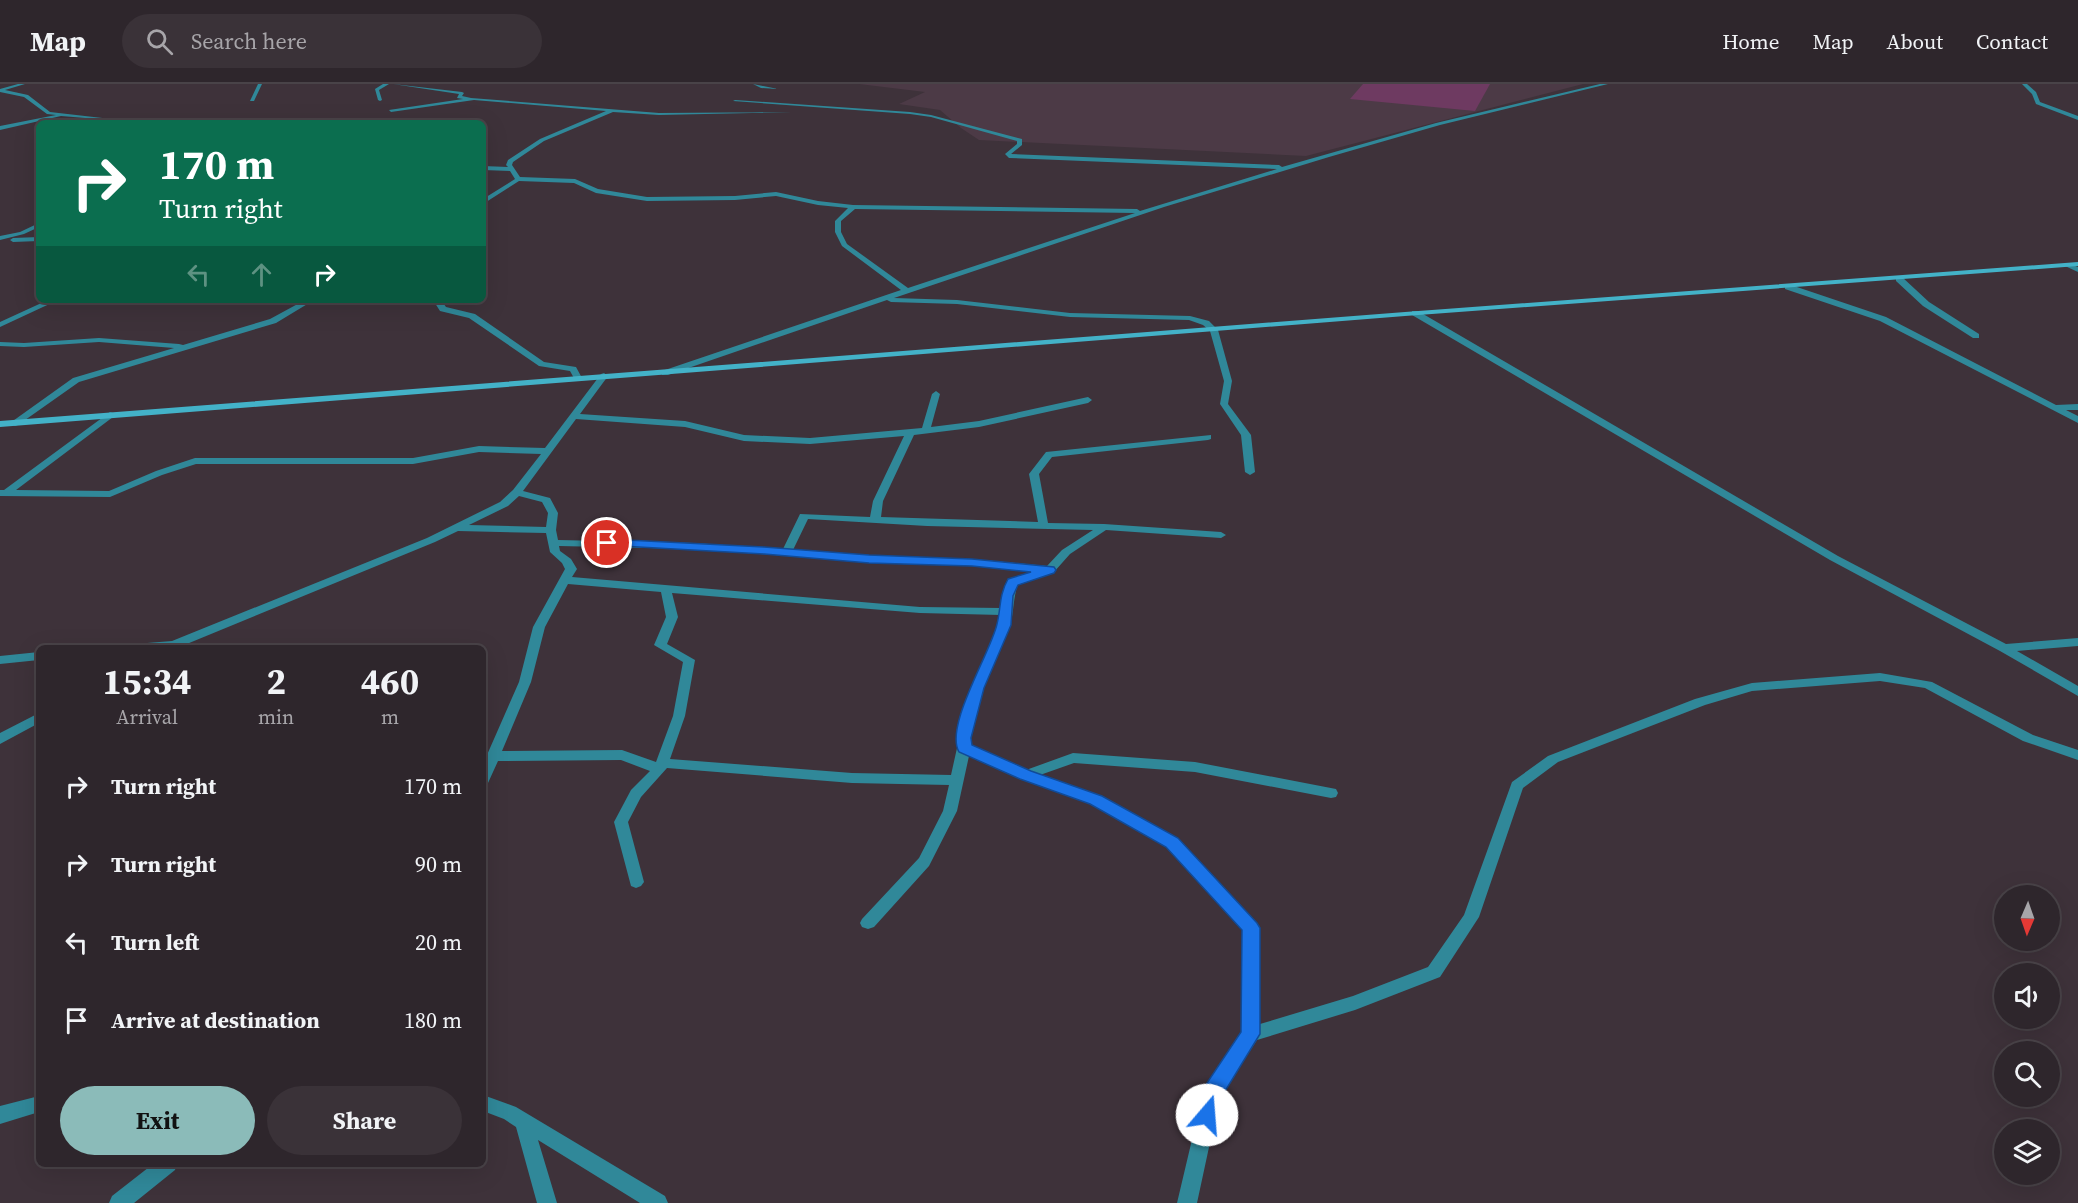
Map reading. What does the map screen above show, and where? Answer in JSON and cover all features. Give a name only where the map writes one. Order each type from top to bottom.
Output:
[{"type":"main road","points":[[0,424],[1415,313],[2078,264]]},
{"type":"street","points":[[0,91],[23,84]]},
{"type":"street","points":[[252,100],[260,84]]},
{"type":"street","points":[[380,100],[377,89],[387,84]]},
{"type":"street","points":[[395,84],[462,93],[459,97],[474,99],[659,114],[766,114],[818,107]]},
{"type":"street","points":[[446,84],[446,90]]},
{"type":"street","points":[[755,84],[776,89]]},
{"type":"street","points":[[665,373],[1147,211],[1286,168],[1384,138],[1606,84]]},
{"type":"street","points":[[2024,84],[2034,93],[2038,103],[2078,118]]},
{"type":"street","points":[[0,91],[26,96],[49,113],[119,120]]},
{"type":"street","points":[[391,111],[474,99]]},
{"type":"street","points":[[735,101],[931,116],[1020,140],[1020,144],[1008,154],[1009,156],[1286,168]]},
{"type":"street","points":[[2049,106],[2068,108]]},
{"type":"street","points":[[518,179],[511,169],[510,161],[542,140],[611,111]]},
{"type":"street","points":[[41,120],[72,114]]},
{"type":"street","points":[[0,128],[36,121]]},
{"type":"street","points":[[486,168],[511,169]]},
{"type":"street","points":[[486,200],[518,179],[575,181],[596,191],[647,199],[735,198],[776,194],[818,203],[853,207],[1147,211]]},
{"type":"street","points":[[853,207],[838,221],[838,232],[844,245],[907,291]]},
{"type":"street","points":[[0,240],[36,226]]},
{"type":"street","points":[[0,240],[36,239]]},
{"type":"street","points":[[2067,265],[2078,270]]},
{"type":"street","points":[[1899,279],[1926,304],[1976,336]]},
{"type":"street","points":[[1788,287],[1883,319],[2078,420]]},
{"type":"street","points":[[881,300],[957,302],[1070,315],[1190,318],[1206,323],[1214,330],[1228,381],[1224,404],[1246,435],[1250,472]]},
{"type":"street","points":[[0,325],[48,303]]},
{"type":"street","points":[[15,423],[76,380],[273,321],[305,303]]},
{"type":"street","points":[[439,303],[443,309],[472,316],[542,364],[573,369],[578,378]]},
{"type":"street","points":[[1415,313],[1834,558],[2004,648],[2078,692]]},
{"type":"street","points":[[0,344],[24,345],[99,340],[187,346]]},
{"type":"street","points":[[171,645],[456,528],[504,504],[517,492],[604,376]]},
{"type":"street","points":[[926,430],[936,394]]},
{"type":"street","points":[[574,416],[685,424],[744,438],[810,441],[979,424],[1088,400]]},
{"type":"street","points":[[2055,408],[2078,407]]},
{"type":"street","points":[[2,495],[110,415]]},
{"type":"street","points":[[875,521],[878,501],[911,432]]},
{"type":"street","points":[[1044,526],[1034,474],[1049,454],[1208,437]]},
{"type":"street","points":[[2,495],[110,494],[159,473],[195,462],[413,461],[479,449],[548,451]]},
{"type":"street","points":[[486,773],[525,682],[539,627],[571,569],[567,561],[555,552],[551,530],[552,513],[546,500],[517,492]]},
{"type":"street","points":[[787,552],[804,516],[875,521],[1104,527],[1221,535]]},
{"type":"street","points":[[868,923],[924,862],[950,811],[964,748],[963,738],[976,688],[1004,625],[1007,596],[1013,582],[1050,570],[1066,552],[1104,527]]},
{"type":"street","points":[[456,528],[551,530]]},
{"type":"street","points":[[554,543],[629,543],[869,559],[972,562],[1050,570]]},
{"type":"street","points":[[564,580],[920,610],[1005,612]]},
{"type":"street","points":[[636,882],[621,822],[636,794],[661,766],[679,716],[689,660],[660,645],[672,617],[666,590]]},
{"type":"street","points":[[2004,648],[2078,642]]},
{"type":"street","points":[[0,660],[36,656]]},
{"type":"street","points":[[1251,1034],[1355,1003],[1434,972],[1471,917],[1517,785],[1553,759],[1700,702],[1752,687],[1880,677],[1928,685],[2028,738],[2078,755]]},
{"type":"street","points":[[0,739],[36,719]]},
{"type":"street","points":[[964,748],[1026,775],[1096,800],[1172,843],[1251,928],[1251,1034],[1212,1093],[1187,1203]]},
{"type":"street","points":[[494,756],[622,755],[661,766],[852,778],[956,780]]},
{"type":"street","points":[[1026,775],[1072,758],[1195,767],[1331,793]]},
{"type":"street","points":[[486,1104],[510,1113],[658,1203]]},
{"type":"street","points":[[0,1115],[36,1105]]},
{"type":"street","points":[[524,1123],[547,1203]]},
{"type":"street","points":[[119,1203],[164,1167]]},
{"type":"shaded area","points":[[859,84],[1583,84],[1306,156],[979,140],[940,110],[899,104],[925,92]]},
{"type":"shaded area","points":[[1363,84],[1490,84],[1475,111],[1350,99]]},
{"type":"route","points":[[607,543],[764,550],[869,559],[972,562],[1050,570],[1013,582],[1007,596],[1004,625],[976,688],[963,738],[964,748],[1026,775],[1096,800],[1172,843],[1251,928],[1251,1034],[1212,1093],[1207,1115]]}]
